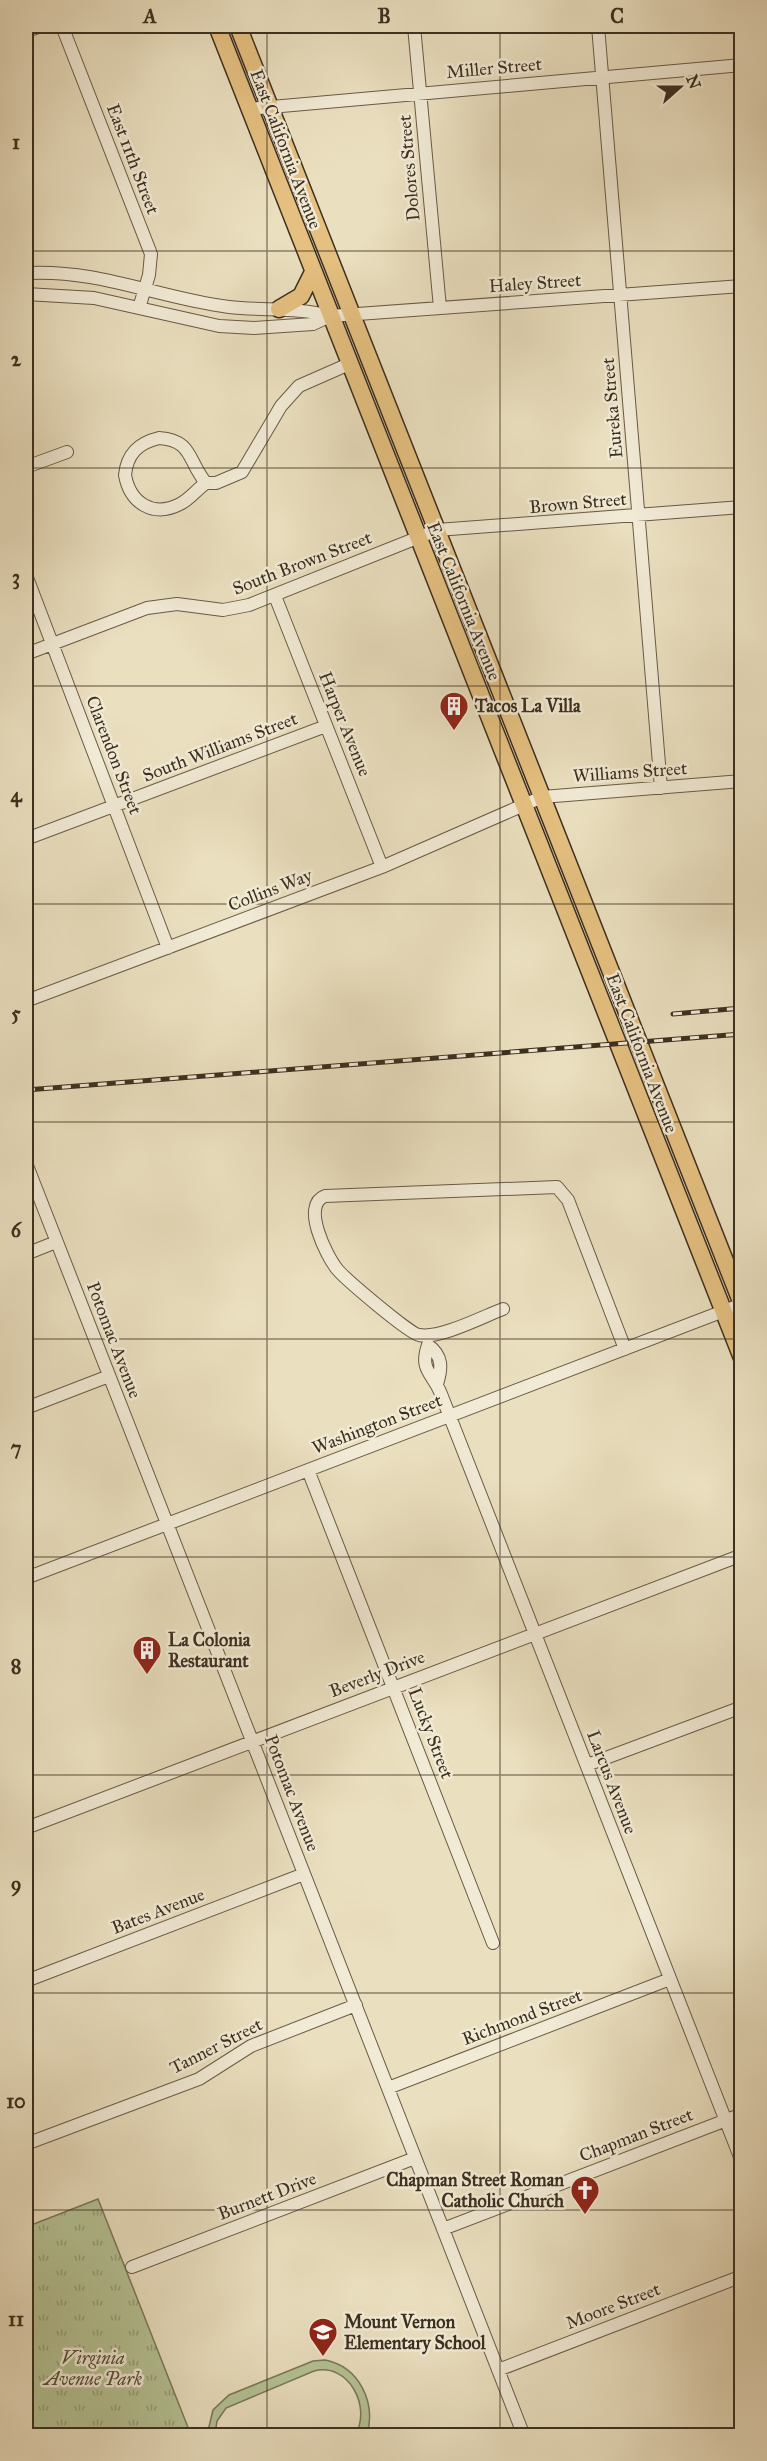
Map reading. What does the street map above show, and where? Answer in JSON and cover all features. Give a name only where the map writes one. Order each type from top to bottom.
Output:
[{"type":"main road","name":"East California Avenue","points":[[217,26],[741,1358]]},
{"type":"main road","name":"East California Avenue","points":[[238,26],[741,1304]]},
{"type":"main road","points":[[279,309],[301,296],[313,272]]},
{"type":"street","points":[[26,32],[41,26]]},
{"type":"street","name":"East 11th Street","points":[[62,26],[151,254],[139,308]]},
{"type":"street","name":"Dolores Street","points":[[414,26],[440,308]]},
{"type":"street","name":"Eureka Street","points":[[598,26],[661,788]]},
{"type":"street","name":"Miller Street","points":[[249,109],[270,105],[741,65]]},
{"type":"street","points":[[26,273],[90,275],[230,307],[309,310],[330,316]]},
{"type":"street","name":"Haley Street","points":[[330,316],[741,286]]},
{"type":"street","points":[[26,294],[94,298],[219,326],[254,328],[313,324],[330,316]]},
{"type":"street","points":[[206,483],[185,447],[168,439],[149,441],[139,446],[132,452],[124,475],[130,493],[136,501],[149,508],[164,509],[178,505],[206,483],[216,483],[242,472],[281,406],[299,386],[349,364]]},
{"type":"street","points":[[26,467],[67,452]]},
{"type":"street","name":"Brown Street","points":[[418,538],[437,530],[741,507]]},
{"type":"street","name":"South Brown Street","points":[[26,654],[147,608],[177,604],[223,610],[249,605],[418,538]]},
{"type":"street","name":"Clarendon Street","points":[[26,575],[168,948]]},
{"type":"street","name":"Harper Avenue","points":[[275,596],[382,867]]},
{"type":"street","name":"South Williams Street","points":[[26,839],[326,726]]},
{"type":"street","name":"Williams Street","points":[[524,805],[542,796],[741,781]]},
{"type":"street","name":"Collins Way","points":[[26,1001],[382,867],[524,805]]},
{"type":"street","name":"Potomac Avenue","points":[[26,1164],[524,2436]]},
{"type":"street","points":[[502,1309],[427,1340],[415,1334],[335,1266],[315,1218],[314,1211],[319,1199],[325,1196],[557,1187],[568,1200],[625,1349]]},
{"type":"street","points":[[26,1254],[56,1242]]},
{"type":"street","name":"Washington Street","points":[[26,1578],[741,1304]]},
{"type":"street","name":"Larcus Avenue","points":[[427,1340],[440,1360],[441,1369],[437,1384],[741,2162]]},
{"type":"street","points":[[26,1408],[109,1376]]},
{"type":"street","name":"Lucky Street","points":[[308,1470],[493,1943]]},
{"type":"street","name":"Beverly Drive","points":[[26,1828],[741,1554]]},
{"type":"street","points":[[587,1766],[741,1707]]},
{"type":"street","name":"Bates Avenue","points":[[26,1981],[304,1874]]},
{"type":"street","name":"Richmond Street","points":[[388,2088],[669,1980]]},
{"type":"street","name":"Tanner Street","points":[[26,2144],[198,2079],[251,2046],[356,2006]]},
{"type":"street","name":"Chapman Street","points":[[443,2229],[741,2114]]},
{"type":"street","name":"Burnett Drive","points":[[132,2267],[416,2158]]},
{"type":"street","name":"Moore Street","points":[[498,2370],[741,2276]]},
{"type":"green space","name":"Virginia Avenue Park","points":[[98,2199],[191,2435],[26,2435],[26,2227]]},
{"type":"green space","points":[[325,2360],[348,2370],[362,2388],[369,2411],[367,2435],[355,2435],[360,2424],[361,2412],[354,2389],[338,2373],[327,2370],[314,2371],[226,2408],[217,2421],[215,2435],[207,2435],[213,2410],[229,2395],[313,2361]]},
{"type":"railway","points":[[673,1014],[742,1008]]},
{"type":"railway","points":[[26,1090],[742,1034]]},
{"type":"place","name":"Tacos La Villa","points":[[454,732]]},
{"type":"place","name":"La Colonia Restaurant","points":[[147,1676]]},
{"type":"place","name":"Chapman Street Roman Catholic Church","points":[[585,2216]]},
{"type":"place","name":"Mount Vernon Elementary School","points":[[323,2358]]}]
